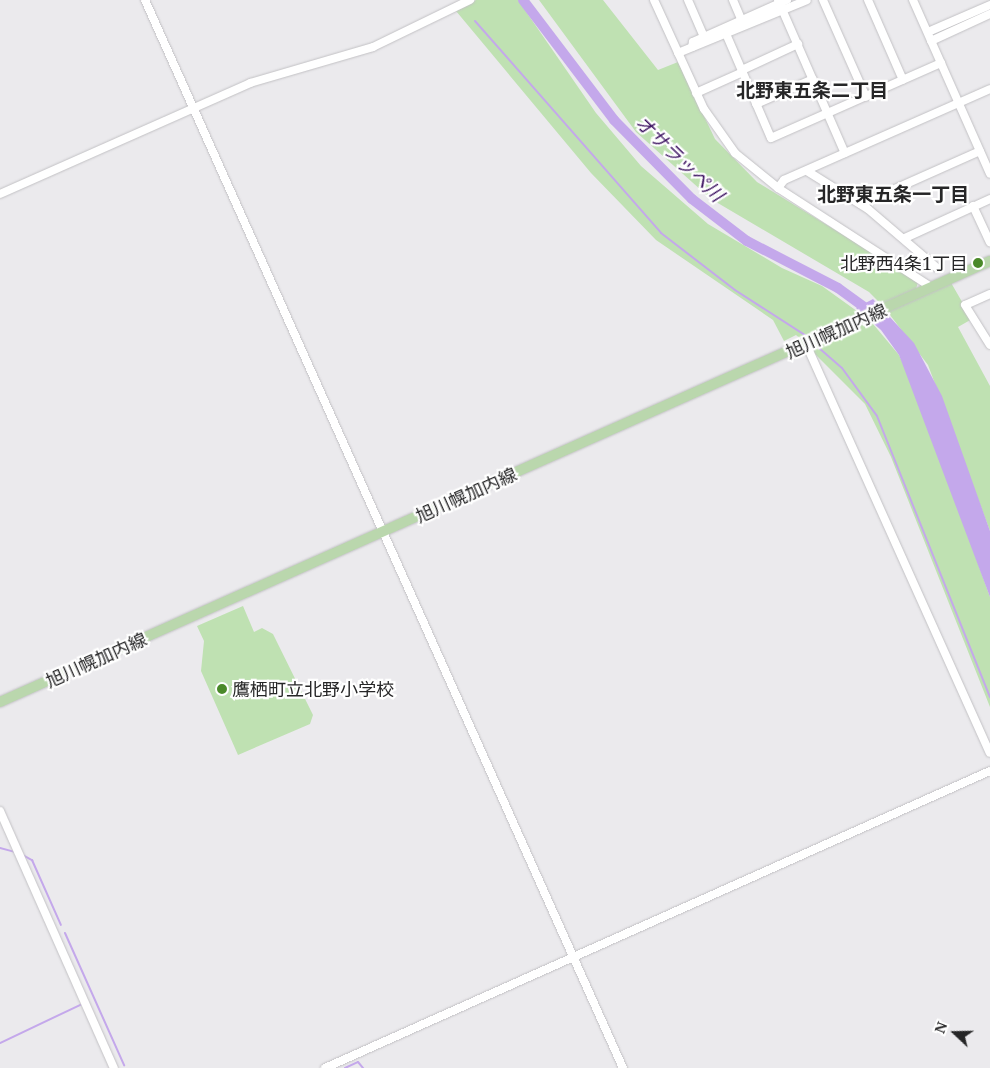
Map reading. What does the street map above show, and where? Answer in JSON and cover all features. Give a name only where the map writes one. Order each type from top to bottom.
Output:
[{"type":"main road","name":"旭川幌加内線","points":[[0,702],[990,261]]},
{"type":"street","points":[[145,0],[623,1068]]},
{"type":"street","points":[[0,194],[250,83],[399,37],[470,0]]},
{"type":"street","points":[[654,0],[696,93],[735,153],[778,188],[931,287]]},
{"type":"street","points":[[688,0],[704,37]]},
{"type":"street","points":[[733,0],[744,24]]},
{"type":"street","points":[[692,46],[696,49],[727,36],[744,24],[781,4],[807,0]]},
{"type":"street","points":[[822,0],[866,97]]},
{"type":"street","points":[[868,0],[903,80]]},
{"type":"street","points":[[913,0],[984,155],[990,174]]},
{"type":"street","points":[[781,4],[845,153]]},
{"type":"street","points":[[928,32],[990,5]]},
{"type":"street","points":[[931,41],[990,14]]},
{"type":"street","points":[[678,53],[704,37],[744,24]]},
{"type":"street","points":[[727,36],[771,138],[941,63]]},
{"type":"street","points":[[696,93],[798,44]]},
{"type":"street","points":[[756,104],[813,79]]},
{"type":"street","points":[[778,188],[807,171],[845,153],[990,88]]},
{"type":"street","points":[[861,204],[984,155]]},
{"type":"street","points":[[807,171],[861,204],[905,238],[937,268]]},
{"type":"street","points":[[905,238],[990,199]]},
{"type":"street","points":[[973,206],[990,242]]},
{"type":"street","points":[[990,294],[965,305],[990,345]]},
{"type":"street","points":[[806,344],[990,752]]},
{"type":"street","points":[[325,1068],[990,771]]},
{"type":"street","points":[[0,811],[114,1068]]},
{"type":"green space","points":[[476,0],[518,0],[596,113],[641,166],[708,224],[782,268],[822,286],[861,314],[803,341],[796,335],[784,341],[773,320],[656,240],[591,173],[456,11]]},
{"type":"green space","points":[[539,0],[603,0],[658,70],[678,62],[715,139],[757,182],[918,281],[916,290],[883,306],[869,292],[711,199],[636,132]]},
{"type":"green space","points":[[950,281],[972,319],[958,327],[990,386],[990,531],[928,365],[887,311]]},
{"type":"green space","points":[[868,318],[899,355],[917,394],[990,597],[990,707],[891,457],[865,404],[806,345]]},
{"type":"green space","points":[[243,606],[254,632],[262,628],[273,634],[313,715],[310,724],[238,755],[201,671],[204,641],[197,626]]},
{"type":"shaded area","points":[[873,299],[914,343],[942,396],[990,531],[990,597],[899,355],[881,330],[856,308]]},
{"type":"waterway","name":"オサラッペ川","points":[[523,0],[614,120],[692,199],[747,241],[838,288],[871,312]]},
{"type":"waterway","points":[[475,21],[661,233],[735,290],[808,337]]},
{"type":"waterway","points":[[819,348],[842,368],[877,416],[990,697]]},
{"type":"waterway","points":[[0,848],[15,852]]},
{"type":"waterway","points":[[21,854],[32,860],[61,925]]},
{"type":"waterway","points":[[65,933],[124,1065]]},
{"type":"waterway","points":[[0,1043],[80,1005]]},
{"type":"waterway","points":[[345,1068],[358,1062],[363,1068]]},
{"type":"place","name":"北野西4条1丁目","points":[[978,263]]},
{"type":"place","name":"鷹栖町立北野小学校","points":[[222,689]]},
{"type":"district","name":"北野東五条二丁目","points":[[812,91]]},
{"type":"district","name":"北野東五条一丁目","points":[[893,195]]}]
